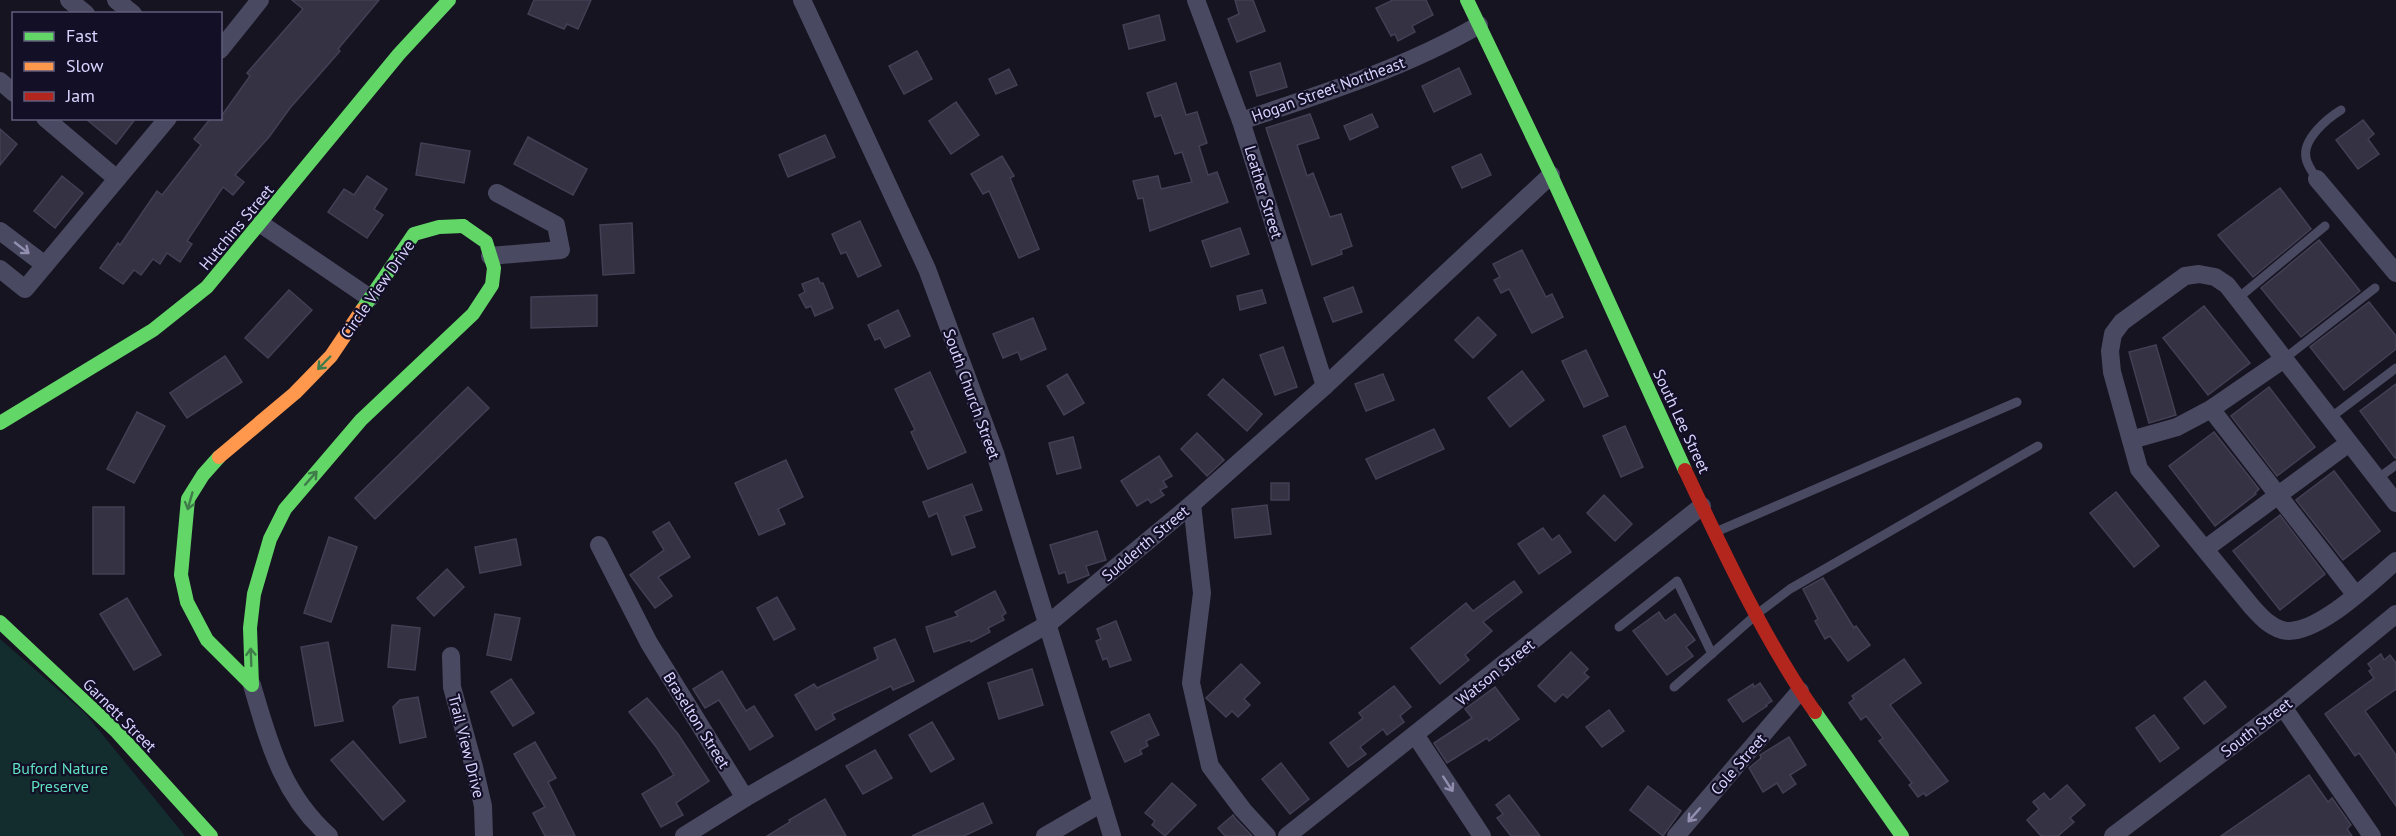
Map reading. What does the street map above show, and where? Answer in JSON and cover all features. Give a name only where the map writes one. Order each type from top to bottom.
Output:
[{"type":"street","points":[[69,0],[85,12]]},
{"type":"street","points":[[116,0],[131,12]]},
{"type":"street","points":[[222,48],[260,0]]},
{"type":"street","name":"Hutchins Street","points":[[0,423],[153,330],[207,286],[261,224],[399,54],[450,0]]},
{"type":"street","name":"South Church Street","points":[[802,0],[927,269],[995,453],[1112,836]]},
{"type":"street","name":"Leather Street","points":[[1196,0],[1241,121],[1325,386]]},
{"type":"street","name":"South Lee Street","points":[[1467,0],[1551,175],[1702,506],[1757,614],[1800,691],[1902,836]]},
{"type":"street","name":"Hogan Street Northeast","points":[[1241,121],[1355,82],[1479,25]]},
{"type":"street","points":[[0,81],[12,91]]},
{"type":"street","points":[[47,120],[117,179]]},
{"type":"street","points":[[0,269],[25,289],[166,120]]},
{"type":"street","name":"Sudderth Street","points":[[684,836],[745,798],[1048,624],[1192,504],[1325,386],[1551,175]]},
{"type":"street","points":[[2317,179],[2396,273]]},
{"type":"street","points":[[490,256],[561,250],[556,225],[497,193]]},
{"type":"street","points":[[261,224],[370,298]]},
{"type":"street","name":"Circle View Drive","points":[[252,685],[207,640],[187,602],[181,574],[188,499],[221,454],[295,393],[331,356],[414,234],[439,227],[464,226],[486,242],[494,268],[492,285],[473,314],[361,420],[285,509],[270,539],[254,594],[250,628],[252,685],[273,756],[303,809],[329,836]]},
{"type":"street","points":[[0,231],[45,265]]},
{"type":"street","points":[[2396,503],[2227,285],[2215,277],[2199,274],[2185,276],[2122,322],[2113,334],[2110,351],[2112,372],[2139,469],[2252,607],[2268,623],[2283,630],[2296,631],[2307,628],[2336,609],[2396,561]]},
{"type":"street","points":[[2131,440],[2177,427],[2211,409],[2284,359]]},
{"type":"street","points":[[2211,409],[2355,594]]},
{"type":"street","points":[[2205,549],[2349,443]]},
{"type":"street","points":[[1192,504],[1202,593],[1191,683],[1210,766],[1243,810],[1267,836]]},
{"type":"street","name":"Watson Street","points":[[1287,836],[1416,736],[1702,506]]},
{"type":"street","name":"Braselton Street","points":[[599,545],[649,643],[745,798]]},
{"type":"street","name":"South Street","points":[[2113,836],[2283,707],[2396,614]]},
{"type":"street","name":"Garnett Street","points":[[0,622],[117,732],[211,836]]},
{"type":"street","name":"Trail View Drive","points":[[451,656],[452,687],[483,806],[484,836]]},
{"type":"street","name":"Cole Street","points":[[1676,836],[1800,691]]},
{"type":"street","points":[[2283,707],[2372,836]]},
{"type":"street","points":[[1416,736],[1482,836]]},
{"type":"street","points":[[1045,836],[1102,803]]},
{"type":"lane","points":[[2317,179],[2305,156],[2308,143],[2327,118],[2341,110]]},
{"type":"lane","points":[[2237,299],[2325,226]]},
{"type":"lane","points":[[2284,359],[2375,288]]},
{"type":"lane","points":[[2330,418],[2396,368]]},
{"type":"lane","points":[[1715,532],[2017,402]]},
{"type":"lane","points":[[1674,687],[1757,614],[1790,589],[2038,446]]},
{"type":"lane","points":[[2377,479],[2396,465]]},
{"type":"lane","points":[[1619,627],[1677,581],[1712,654]]},
{"type":"green space","name":"Buford Nature Preserve","points":[[0,639],[85,713],[185,836],[0,836]]},
{"type":"building","points":[[292,0],[379,0],[338,49],[340,51],[235,175],[244,182],[233,195],[223,187],[187,241],[192,244],[180,262],[167,253],[160,264],[153,259],[141,275],[134,270],[123,284],[100,268],[118,243],[120,245],[157,191],[162,195],[201,145],[194,139],[209,120],[222,120],[222,115],[250,76],[247,73],[303,9]]},
{"type":"building","points":[[534,0],[591,0],[578,29],[567,24],[564,29],[528,14]]},
{"type":"building","points":[[1235,0],[1253,0],[1265,31],[1237,42],[1228,19],[1239,14]]},
{"type":"building","points":[[1393,0],[1426,0],[1433,15],[1412,26],[1415,32],[1398,41],[1395,34],[1391,36],[1376,8]]},
{"type":"building","points":[[1159,15],[1165,40],[1129,49],[1123,25]]},
{"type":"building","points":[[917,51],[932,79],[904,94],[889,66]]},
{"type":"building","points":[[1280,63],[1287,87],[1257,96],[1250,72]]},
{"type":"building","points":[[1459,68],[1471,94],[1434,112],[1422,86]]},
{"type":"building","points":[[1009,69],[1017,85],[996,94],[989,79]]},
{"type":"building","points":[[1176,83],[1186,115],[1197,112],[1207,143],[1199,146],[1208,175],[1217,172],[1228,202],[1150,231],[1143,198],[1138,199],[1133,181],[1158,176],[1161,189],[1192,182],[1182,152],[1175,154],[1161,115],[1155,117],[1147,93]]},
{"type":"building","points":[[956,102],[979,135],[951,154],[929,121]]},
{"type":"building","points":[[1310,114],[1319,138],[1297,145],[1307,176],[1313,173],[1330,217],[1341,214],[1352,246],[1341,250],[1342,254],[1312,265],[1266,128]]},
{"type":"building","points":[[1372,114],[1378,127],[1350,140],[1344,126]]},
{"type":"building","points":[[87,120],[134,120],[116,144]]},
{"type":"building","points":[[2363,120],[2374,134],[2368,139],[2379,154],[2358,169],[2336,140]]},
{"type":"building","points":[[0,129],[17,144],[0,165]]},
{"type":"building","points":[[825,135],[835,157],[788,177],[779,155]]},
{"type":"building","points":[[528,137],[587,169],[573,195],[514,164]]},
{"type":"building","points":[[421,143],[470,151],[464,183],[416,175]]},
{"type":"building","points":[[1481,154],[1491,175],[1462,188],[1452,167]]},
{"type":"building","points":[[1002,156],[1014,176],[1010,178],[1039,249],[1019,258],[989,191],[983,194],[971,174]]},
{"type":"building","points":[[62,176],[83,193],[55,228],[34,211]]},
{"type":"building","points":[[367,176],[387,189],[374,209],[383,215],[367,238],[328,212],[344,189],[354,195]]},
{"type":"building","points":[[2280,188],[2311,229],[2253,277],[2218,235]]},
{"type":"building","points":[[860,221],[881,266],[858,277],[846,252],[841,254],[832,234]]},
{"type":"building","points":[[632,223],[634,273],[603,275],[600,225]]},
{"type":"building","points":[[1240,228],[1249,254],[1211,267],[1202,241]]},
{"type":"building","points":[[2319,240],[2360,291],[2301,337],[2261,288]]},
{"type":"building","points":[[1522,250],[1546,297],[1552,294],[1563,317],[1532,333],[1509,289],[1501,293],[1494,280],[1500,277],[1493,264]]},
{"type":"building","points":[[818,278],[820,283],[823,283],[833,308],[815,316],[811,306],[806,308],[799,295],[805,292],[802,284]]},
{"type":"building","points":[[1353,287],[1362,312],[1333,322],[1324,298]]},
{"type":"building","points":[[289,290],[312,310],[268,358],[245,338]]},
{"type":"building","points":[[1262,290],[1266,303],[1240,310],[1237,296]]},
{"type":"building","points":[[597,295],[597,326],[531,328],[531,297]]},
{"type":"building","points":[[2369,302],[2396,336],[2396,349],[2344,390],[2310,347]]},
{"type":"building","points":[[2204,306],[2250,363],[2208,395],[2163,338]]},
{"type":"building","points":[[898,310],[910,336],[885,348],[880,338],[875,340],[868,325]]},
{"type":"building","points":[[1478,317],[1496,335],[1473,358],[1455,340]]},
{"type":"building","points":[[1033,318],[1046,349],[1021,360],[1018,352],[1003,358],[993,334]]},
{"type":"building","points":[[2156,345],[2176,415],[2149,423],[2129,352]]},
{"type":"building","points":[[1283,347],[1297,387],[1275,395],[1260,355]]},
{"type":"building","points":[[1586,350],[1608,396],[1584,407],[1562,361]]},
{"type":"building","points":[[225,356],[242,382],[187,418],[170,393]]},
{"type":"building","points":[[1522,371],[1544,400],[1510,427],[1488,398]]},
{"type":"building","points":[[930,372],[966,452],[928,469],[911,432],[915,430],[895,389]]},
{"type":"building","points":[[1067,374],[1084,403],[1064,415],[1047,386]]},
{"type":"building","points":[[1383,374],[1394,400],[1366,411],[1355,384]]},
{"type":"building","points":[[1223,379],[1262,414],[1247,431],[1208,395]]},
{"type":"building","points":[[2396,384],[2396,458],[2395,458],[2360,411]]},
{"type":"building","points":[[468,387],[489,408],[375,519],[355,498]]},
{"type":"building","points":[[2269,387],[2315,447],[2277,476],[2231,416]]},
{"type":"building","points":[[137,412],[165,426],[134,483],[107,469]]},
{"type":"building","points":[[1625,426],[1643,467],[1621,477],[1603,436]]},
{"type":"building","points":[[1434,429],[1444,449],[1376,479],[1366,459]]},
{"type":"building","points":[[2214,432],[2259,489],[2256,494],[2215,526],[2169,466]]},
{"type":"building","points":[[1197,433],[1224,460],[1207,476],[1181,449]]},
{"type":"building","points":[[1073,437],[1081,468],[1057,474],[1049,443]]},
{"type":"building","points":[[1159,456],[1172,476],[1163,481],[1167,487],[1160,490],[1164,495],[1151,503],[1148,499],[1137,506],[1121,481]]},
{"type":"building","points":[[786,460],[803,497],[778,509],[785,524],[759,535],[735,483]]},
{"type":"building","points":[[2334,471],[2380,531],[2343,560],[2296,500]]},
{"type":"building","points":[[1271,483],[1289,483],[1289,500],[1271,500]]},
{"type":"building","points":[[972,484],[982,510],[964,516],[975,547],[952,555],[937,513],[929,517],[923,502]]},
{"type":"building","points":[[2116,492],[2159,546],[2134,567],[2090,513]]},
{"type":"building","points":[[1604,495],[1632,524],[1615,541],[1587,513]]},
{"type":"building","points":[[1267,505],[1271,534],[1235,538],[1232,509]]},
{"type":"building","points":[[93,507],[124,507],[124,574],[93,574]]},
{"type":"building","points":[[2280,515],[2325,574],[2280,610],[2233,551]]},
{"type":"building","points":[[669,522],[690,557],[658,577],[672,596],[655,608],[630,575],[664,550],[653,532]]},
{"type":"building","points":[[1543,528],[1552,540],[1559,535],[1571,552],[1539,574],[1518,544]]},
{"type":"building","points":[[1097,531],[1106,560],[1086,566],[1089,575],[1068,583],[1065,572],[1059,574],[1050,545]]},
{"type":"building","points":[[329,537],[357,547],[331,622],[304,613]]},
{"type":"building","points":[[516,539],[521,565],[480,573],[475,547]]},
{"type":"building","points":[[447,569],[464,587],[434,616],[417,598]]},
{"type":"building","points":[[1823,578],[1854,628],[1856,626],[1870,645],[1848,661],[1830,636],[1825,639],[1815,621],[1818,619],[1803,589]]},
{"type":"building","points":[[1514,581],[1522,592],[1483,622],[1492,631],[1465,655],[1469,660],[1440,684],[1411,648],[1466,603],[1473,611]]},
{"type":"building","points":[[995,591],[1006,613],[1002,616],[1004,620],[988,628],[990,632],[971,642],[970,640],[934,652],[926,627],[958,616],[955,612]]},
{"type":"building","points":[[777,597],[795,629],[774,640],[757,608]]},
{"type":"building","points":[[127,598],[161,655],[134,670],[100,614]]},
{"type":"building","points":[[1659,612],[1665,621],[1675,614],[1695,640],[1686,647],[1693,656],[1667,675],[1633,631]]},
{"type":"building","points":[[495,614],[520,618],[511,660],[487,655]]},
{"type":"building","points":[[1116,621],[1131,660],[1110,667],[1107,658],[1103,660],[1096,641],[1101,639],[1097,629]]},
{"type":"building","points":[[392,625],[420,628],[415,670],[388,667]]},
{"type":"building","points":[[895,639],[914,681],[893,690],[891,686],[832,714],[835,719],[816,730],[795,695],[814,684],[817,688],[878,659],[874,648]]},
{"type":"building","points":[[328,642],[343,721],[315,726],[301,647]]},
{"type":"building","points":[[1571,652],[1588,669],[1584,673],[1589,677],[1567,698],[1563,694],[1555,702],[1538,686]]},
{"type":"building","points":[[2381,654],[2384,660],[2390,655],[2396,663],[2396,689],[2365,711],[2396,755],[2396,806],[2359,753],[2355,756],[2325,714],[2374,678],[2369,671],[2372,669],[2368,664]]},
{"type":"building","points":[[1904,659],[1921,683],[1890,705],[1948,781],[1926,796],[1924,793],[1918,797],[1909,785],[1912,783],[1879,741],[1883,738],[1866,716],[1861,720],[1849,703],[1854,699],[1852,696]]},
{"type":"building","points":[[1241,664],[1260,683],[1244,699],[1250,705],[1238,717],[1232,711],[1226,717],[1206,698]]},
{"type":"building","points":[[1032,669],[1043,705],[999,719],[988,683]]},
{"type":"building","points":[[722,671],[746,711],[754,706],[773,736],[750,750],[719,700],[705,708],[693,689]]},
{"type":"building","points":[[511,679],[534,713],[513,726],[491,692]]},
{"type":"building","points":[[2205,681],[2226,707],[2204,724],[2184,698]]},
{"type":"building","points":[[1760,683],[1772,701],[1743,722],[1728,700],[1753,684],[1754,687]]},
{"type":"building","points":[[1394,686],[1411,707],[1400,716],[1404,722],[1387,735],[1383,729],[1360,747],[1366,754],[1348,767],[1330,743],[1363,718],[1359,713]]},
{"type":"building","points":[[1495,687],[1519,719],[1489,741],[1487,738],[1447,763],[1434,743],[1472,718],[1465,709]]},
{"type":"building","points":[[418,697],[426,737],[400,743],[393,707],[400,700]]},
{"type":"building","points":[[647,698],[678,734],[709,781],[676,803],[683,815],[661,827],[642,794],[674,775],[657,748],[629,712]]},
{"type":"building","points":[[1609,710],[1624,731],[1602,747],[1586,727]]},
{"type":"building","points":[[1149,714],[1159,735],[1146,741],[1148,746],[1140,750],[1142,754],[1125,762],[1111,732]]},
{"type":"building","points":[[2154,715],[2179,748],[2160,762],[2136,728]]},
{"type":"building","points":[[932,722],[954,759],[931,772],[909,735]]},
{"type":"building","points":[[1789,737],[1806,765],[1790,775],[1796,784],[1783,793],[1777,783],[1763,792],[1749,768],[1761,758],[1760,755]]},
{"type":"building","points":[[353,741],[405,801],[383,820],[331,760]]},
{"type":"building","points":[[535,742],[556,778],[548,782],[575,836],[545,836],[533,813],[545,807],[514,754]]},
{"type":"building","points":[[875,750],[892,778],[863,794],[846,766]]},
{"type":"building","points":[[1281,763],[1309,799],[1290,814],[1262,779]]},
{"type":"building","points":[[2309,775],[2328,802],[2332,798],[2351,825],[2347,829],[2352,836],[2221,836]]},
{"type":"building","points":[[1172,783],[1196,805],[1165,836],[1152,825],[1155,821],[1145,813]]},
{"type":"building","points":[[2067,785],[2085,805],[2070,818],[2074,822],[2058,836],[2041,836],[2027,820],[2039,809],[2033,802],[2044,793],[2050,800]]},
{"type":"building","points":[[1648,786],[1681,811],[1663,836],[1630,810]]},
{"type":"building","points":[[1509,795],[1540,836],[1511,836],[1497,818],[1503,814],[1496,805]]},
{"type":"building","points":[[825,799],[846,836],[767,836],[790,822],[789,820]]},
{"type":"building","points":[[983,803],[992,823],[964,836],[912,836]]},
{"type":"building","points":[[1233,815],[1252,836],[1225,836],[1218,828]]},
{"type":"traffic: fast","points":[[0,423],[153,330],[207,287],[399,54],[449,0]]},
{"type":"traffic: fast","points":[[1467,0],[1551,175],[1685,470]]},
{"type":"traffic: fast","points":[[219,457],[203,475],[188,499],[181,575],[187,602],[207,640],[252,685],[250,628],[254,594],[270,539],[285,509],[361,420],[473,314],[492,285],[494,268],[486,242],[463,226]]},
{"type":"traffic: fast","points":[[362,310],[414,234],[439,227],[463,226]]},
{"type":"traffic: fast","points":[[0,622],[117,732],[211,836]]},
{"type":"traffic: fast","points":[[1815,712],[1902,836]]},
{"type":"traffic: slow","points":[[219,457],[295,393],[331,356],[362,310]]},
{"type":"traffic: jam","points":[[1685,470],[1729,563],[1762,625],[1815,712]]}]
